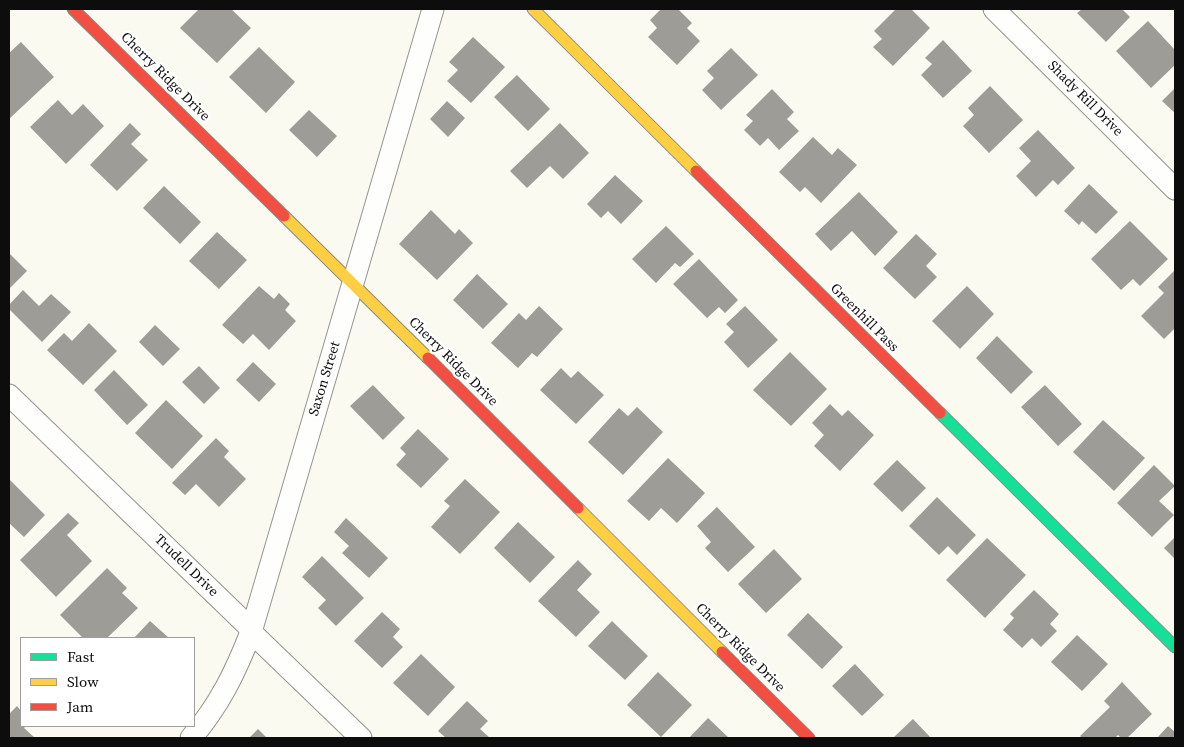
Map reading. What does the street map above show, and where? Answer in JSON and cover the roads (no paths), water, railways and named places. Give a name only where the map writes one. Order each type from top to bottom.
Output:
[{"type":"street","name":"Cherry Ridge Drive","points":[[74,9],[810,738]]},
{"type":"street","name":"Saxon Street","points":[[192,738],[220,700],[244,651],[251,632],[433,9]]},
{"type":"street","name":"Greenhill Pass","points":[[533,9],[1175,647]]},
{"type":"street","name":"Shady Rill Drive","points":[[994,9],[1175,189]]},
{"type":"street","name":"Trudell Drive","points":[[9,395],[361,738]]}]
